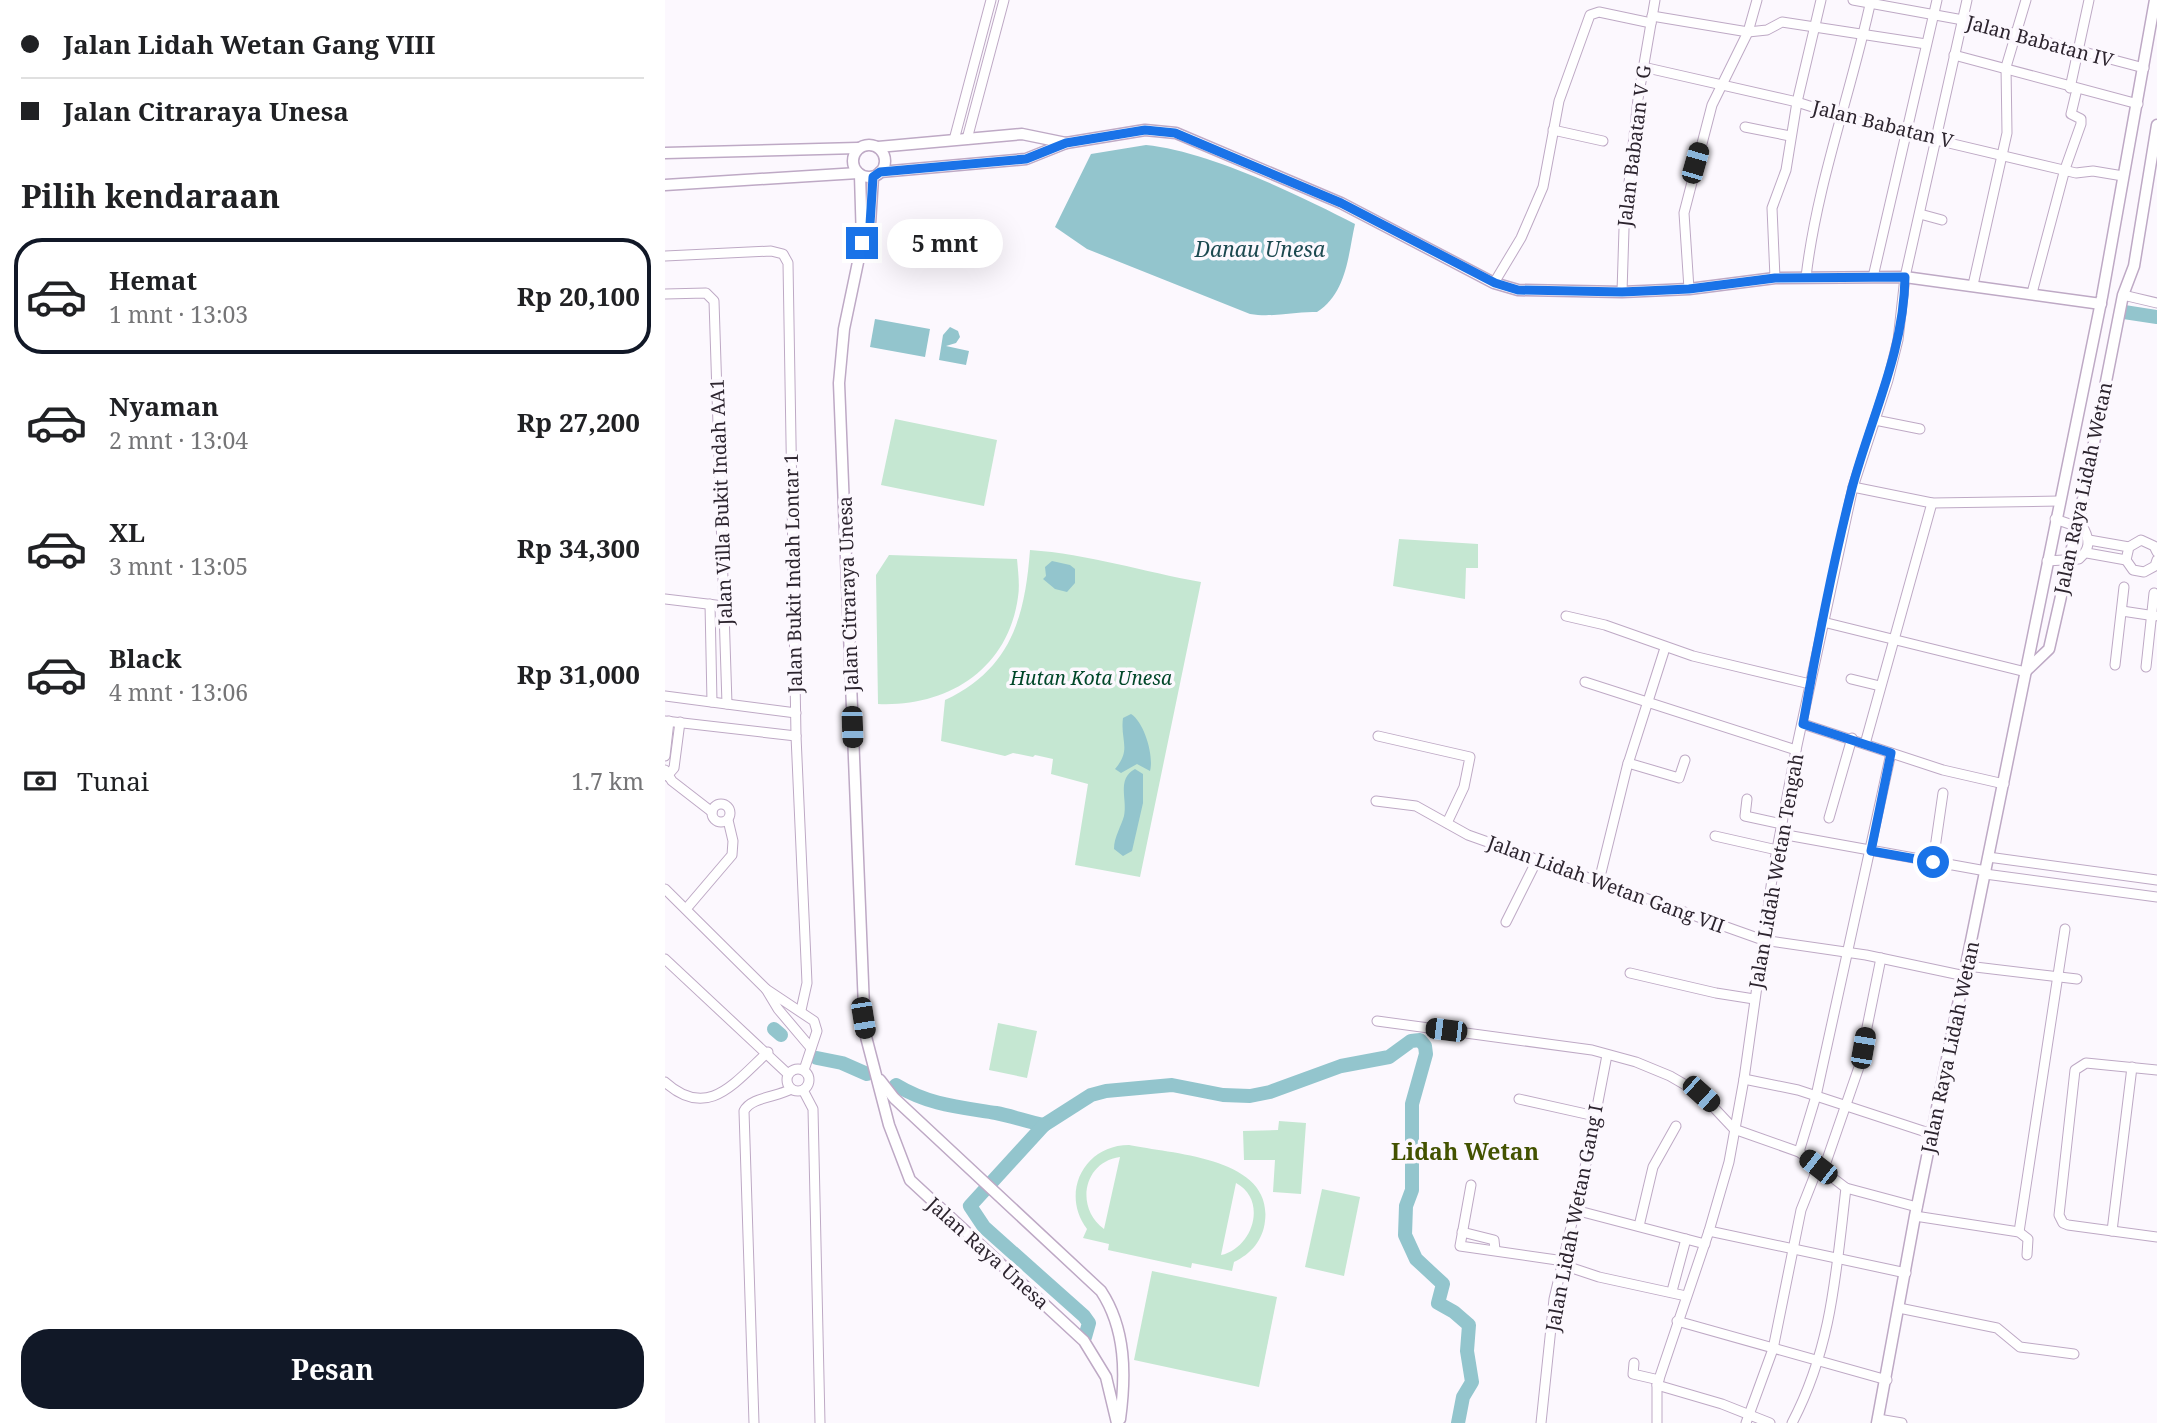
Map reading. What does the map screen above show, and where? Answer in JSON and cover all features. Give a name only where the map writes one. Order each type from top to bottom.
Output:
[{"type":"main road","name":"Jalan Raya Lidah Wetan","points":[[1878,1421],[1916,1211],[2101,300],[2155,0]]},
{"type":"main road","name":"Jalan Raya Lidah Wetan","points":[[2026,672],[2049,649],[2123,295],[2134,266],[2157,125]]},
{"type":"main road","points":[[665,185],[880,173],[1026,159],[1066,143],[1145,130],[1175,133],[1341,203],[1495,283],[1518,290],[1622,292],[1689,289],[1775,278],[1905,277],[2101,300],[2123,295]]},
{"type":"main road","points":[[1022,134],[1031,145],[1032,151],[1026,159]]},
{"type":"main road","points":[[665,153],[858,148],[866,145],[883,147],[1022,134],[1066,143]]},
{"type":"main road","points":[[880,173],[885,162],[883,147]]},
{"type":"main road","points":[[858,148],[852,161],[859,174]]},
{"type":"main road","name":"Jalan Citraraya Unesa","points":[[875,1072],[863,1018],[839,383],[841,345],[880,173]]},
{"type":"main road","name":"Jalan Citraraya Unesa","points":[[859,174],[862,243]]},
{"type":"main road","name":"Jalan Raya Unesa","points":[[875,1072],[894,1098],[1101,1291],[1117,1319],[1122,1351],[1118,1423]]},
{"type":"main road","name":"Jalan Raya Unesa","points":[[875,1072],[903,1167],[920,1191],[1084,1341],[1108,1382],[1118,1423]]},
{"type":"main road","points":[[889,1125],[894,1113],[908,1111]]},
{"type":"main road","points":[[1099,1363],[1112,1360],[1122,1351]]},
{"type":"street","points":[[954,140],[991,0]]},
{"type":"street","points":[[967,139],[1004,0]]},
{"type":"street","name":"Jalan Babatan V G","points":[[1622,292],[1623,229],[1643,67],[1655,0]]},
{"type":"street","points":[[1689,289],[1683,213],[1712,105],[1748,32],[1757,0]]},
{"type":"street","points":[[1775,278],[1771,217],[1786,170],[1797,102],[1821,0]]},
{"type":"street","name":"Jalan Babatan IV","points":[[1853,0],[1963,20],[2144,68]]},
{"type":"street","points":[[1873,277],[1937,0]]},
{"type":"street","name":"Jalan Lidah Wetan Tengah","points":[[1657,1423],[1658,1383],[1709,1231],[1734,1129],[1744,1079],[1777,850],[1796,750],[1853,487],[1898,340],[1905,277],[1967,0]]},
{"type":"street","points":[[1973,285],[2007,133],[2006,67],[2026,0]]},
{"type":"street","points":[[2032,293],[2065,169],[2081,124],[2081,119],[2071,114],[2078,51],[2089,0]]},
{"type":"street","points":[[1806,277],[1812,227],[1870,1]]},
{"type":"street","points":[[1495,283],[1521,238],[1543,187],[1559,101],[1590,15],[1599,12],[1748,32],[1767,30],[1782,22],[1926,44]]},
{"type":"street","points":[[1954,55],[2138,104]]},
{"type":"street","name":"Jalan Babatan V","points":[[1643,67],[1797,102],[1842,117],[2065,169],[2123,176]]},
{"type":"street","points":[[1745,127],[1790,136]]},
{"type":"street","points":[[1553,130],[1603,141]]},
{"type":"street","points":[[1920,214],[1942,220]]},
{"type":"street","name":"Jalan Bukit Indah Lontar 1","points":[[665,256],[771,251],[783,254],[788,263],[796,736],[807,983],[800,1010]]},
{"type":"street","name":"Jalan Villa Bukit Indah AA1","points":[[665,294],[706,293],[714,301],[727,704]]},
{"type":"street","points":[[2123,295],[2157,303]]},
{"type":"street","points":[[1875,420],[1920,429]]},
{"type":"street","points":[[1853,487],[1932,503],[2059,501]]},
{"type":"street","points":[[1865,744],[1932,503]]},
{"type":"street","points":[[2047,561],[2068,562],[2080,559],[2087,553],[2089,540],[2084,529],[2055,519]]},
{"type":"street","points":[[2089,540],[2129,547],[2141,540],[2154,545],[2157,552]]},
{"type":"street","points":[[2126,560],[2129,547]]},
{"type":"street","points":[[2087,553],[2126,560],[2138,572],[2156,564]]},
{"type":"street","points":[[2116,665],[2124,587]]},
{"type":"street","points":[[2146,667],[2155,615],[2154,593]]},
{"type":"street","points":[[665,599],[724,606]]},
{"type":"street","name":"Jalan Villa Bukit Indah AA1","points":[[710,604],[712,702]]},
{"type":"street","points":[[2122,611],[2155,615]]},
{"type":"street","points":[[1566,616],[1605,625],[1665,649],[1810,684]]},
{"type":"street","points":[[1823,622],[2026,672]]},
{"type":"street","points":[[1599,881],[1628,763],[1665,649]]},
{"type":"street","points":[[1851,679],[1880,686]]},
{"type":"street","points":[[1585,682],[1796,750]]},
{"type":"street","points":[[665,696],[796,713]]},
{"type":"street","points":[[665,756],[667,721],[796,736]]},
{"type":"street","points":[[680,722],[674,768],[666,773],[712,812],[717,821],[728,820]]},
{"type":"street","points":[[1803,724],[1943,770],[2004,783]]},
{"type":"street","points":[[1378,736],[1470,757],[1464,787],[1447,823]]},
{"type":"street","points":[[1829,818],[1851,738]]},
{"type":"street","points":[[1799,1152],[1816,1096],[1891,753]]},
{"type":"street","points":[[1628,763],[1678,778],[1685,760]]},
{"type":"street","points":[[1933,862],[1943,793]]},
{"type":"street","points":[[1747,799],[1745,816],[1781,829],[1871,851],[2010,877],[2157,897]]},
{"type":"street","name":"Jalan Lidah Wetan Gang VII","points":[[1376,801],[1416,806],[1468,835],[1763,940],[1966,971],[2056,975],[2077,979]]},
{"type":"street","points":[[686,909],[732,855],[733,841],[728,820],[730,811],[724,804],[715,806],[712,812]]},
{"type":"street","points":[[1715,836],[1777,850]]},
{"type":"street","points":[[1988,857],[2153,879],[2146,895]]},
{"type":"street","points":[[1506,922],[1537,860]]},
{"type":"street","points":[[2010,877],[2012,860]]},
{"type":"street","points":[[2132,893],[2134,876]]},
{"type":"street","points":[[665,889],[766,989],[800,1010],[816,1026],[804,1070]]},
{"type":"street","points":[[2019,1232],[2065,929]]},
{"type":"street","points":[[1747,1418],[1773,1349],[1801,1210],[1847,1108],[1859,1067],[1881,958]]},
{"type":"street","points":[[665,959],[768,1052],[788,1074]]},
{"type":"street","points":[[1630,972],[1754,999]]},
{"type":"street","points":[[766,989],[774,1005],[811,1048]]},
{"type":"street","points":[[1377,1021],[1522,1040],[1607,1055],[1670,1076],[1701,1094],[1734,1129],[1799,1152],[1846,1188],[1916,1211],[2019,1232],[2028,1239],[2027,1255]]},
{"type":"street","points":[[665,1082],[679,1095],[694,1100],[715,1097],[768,1052]]},
{"type":"street","name":"Jalan Lidah Wetan Gang I","points":[[1541,1423],[1552,1317],[1607,1055]]},
{"type":"street","points":[[2157,1070],[2086,1063],[2075,1070],[2060,1220],[2068,1225],[2157,1237]]},
{"type":"street","points":[[2112,1231],[2132,1067]]},
{"type":"street","points":[[796,1068],[804,1070],[809,1078],[803,1090],[791,1088],[786,1082],[788,1074],[796,1068]]},
{"type":"street","points":[[1744,1079],[1816,1096],[1932,1135]]},
{"type":"street","points":[[754,1423],[744,1111],[753,1101],[777,1097],[791,1088]]},
{"type":"street","points":[[803,1090],[813,1109],[820,1423]]},
{"type":"street","points":[[1519,1099],[1595,1116]]},
{"type":"street","points":[[1639,1226],[1653,1167],[1676,1126]]},
{"type":"street","points":[[1471,1185],[1461,1246],[1563,1263],[1606,1279],[1686,1296]]},
{"type":"street","points":[[1791,1423],[1820,1362],[1846,1188]]},
{"type":"street","points":[[1575,1210],[1705,1244]]},
{"type":"street","points":[[1709,1231],[1837,1261],[1906,1273]]},
{"type":"street","points":[[1462,1232],[1494,1240],[1495,1250]]},
{"type":"street","points":[[1672,1291],[1686,1239]]},
{"type":"street","points":[[1899,1308],[1997,1328],[2020,1347],[2074,1354]]},
{"type":"street","points":[[1677,1321],[1887,1380]]},
{"type":"street","points":[[1634,1363],[1633,1374],[1747,1418],[1770,1423]]},
{"type":"street","points":[[1878,1421],[1902,1423]]},
{"type":"green space","points":[[895,419],[997,440],[984,506],[881,485]]},
{"type":"green space","points":[[1399,539],[1478,544],[1478,568],[1466,568],[1465,599],[1393,586]]},
{"type":"green space","name":"Hutan Kota Unesa","points":[[1030,550],[1095,559],[1201,582],[1140,877],[1075,865],[1088,784],[1051,774],[1053,759],[1013,753],[1005,756],[941,741],[945,700],[985,673],[1000,657],[1010,638],[1024,597]]},
{"type":"green space","points":[[889,555],[1017,559],[1019,592],[1012,623],[1002,645],[988,664],[970,679],[950,691],[928,699],[878,704],[876,575]]},
{"type":"green space","points":[[998,1023],[1037,1031],[1027,1078],[989,1070]]},
{"type":"green space","points":[[1279,1121],[1306,1123],[1301,1194],[1273,1192],[1275,1160],[1244,1160],[1243,1131],[1278,1130]]},
{"type":"green space","points":[[1129,1145],[1193,1156],[1237,1171],[1253,1183],[1263,1200],[1265,1221],[1259,1240],[1251,1251],[1234,1262],[1232,1271],[1192,1263],[1191,1268],[1108,1250],[1109,1244],[1083,1238],[1087,1229],[1079,1215],[1076,1201],[1081,1174],[1089,1162],[1113,1147]],"holes":[[[1120,1157],[1104,1229],[1089,1210],[1087,1187],[1098,1167]],[[1236,1183],[1252,1200],[1253,1223],[1241,1243],[1232,1251],[1221,1255]]]},
{"type":"green space","points":[[1322,1189],[1360,1197],[1344,1276],[1305,1267]]},
{"type":"green space","points":[[1152,1271],[1277,1297],[1259,1387],[1134,1360]]},
{"type":"water","name":"Danau Unesa","points":[[1146,145],[1225,165],[1281,188],[1355,224],[1345,272],[1335,295],[1317,312],[1250,314],[1087,249],[1055,227],[1091,154]]},
{"type":"water","points":[[875,319],[930,329],[925,357],[870,347]]},
{"type":"water","points":[[950,327],[958,331],[960,337],[956,343],[946,346],[969,351],[966,365],[939,360],[943,335]]},
{"type":"water","points":[[1052,561],[1070,565],[1075,569],[1075,583],[1067,592],[1055,589],[1043,579],[1046,576],[1045,567]]},
{"type":"water","points":[[1131,714],[1136,718],[1147,741],[1151,757],[1150,771],[1137,764],[1121,773],[1115,769],[1124,750],[1123,718]]},
{"type":"water","points":[[1135,769],[1143,774],[1143,803],[1132,851],[1123,856],[1114,849],[1114,845],[1125,810],[1124,784],[1129,773]]},
{"type":"waterway","points":[[2124,312],[2157,317]]},
{"type":"waterway","points":[[774,1029],[781,1035]]},
{"type":"waterway","points":[[896,1085],[932,1101],[1044,1125],[1091,1095],[1106,1091],[1172,1085],[1223,1095],[1250,1096],[1270,1092],[1341,1066],[1389,1057],[1411,1041],[1420,1040],[1425,1046],[1426,1054],[1412,1104],[1412,1190],[1406,1206],[1405,1235],[1416,1259],[1443,1284],[1438,1303],[1469,1325],[1467,1351],[1472,1382],[1463,1397],[1458,1423]]},
{"type":"waterway","points":[[817,1058],[842,1063],[867,1074]]},
{"type":"waterway","points":[[1044,1125],[970,1206],[984,1227],[1084,1316],[1089,1323],[1085,1337]]},
{"type":"district","name":"Lidah Wetan","points":[[1465,1151]]},
{"type":"route","points":[[862,243],[870,224],[873,206],[873,177],[880,172],[951,168],[1026,159],[1066,143],[1145,130],[1175,133],[1204,144],[1341,203],[1495,283],[1518,290],[1622,292],[1689,289],[1775,278],[1905,277],[1898,340],[1888,380],[1853,487],[1803,724],[1891,753],[1871,851],[1933,862]]}]
